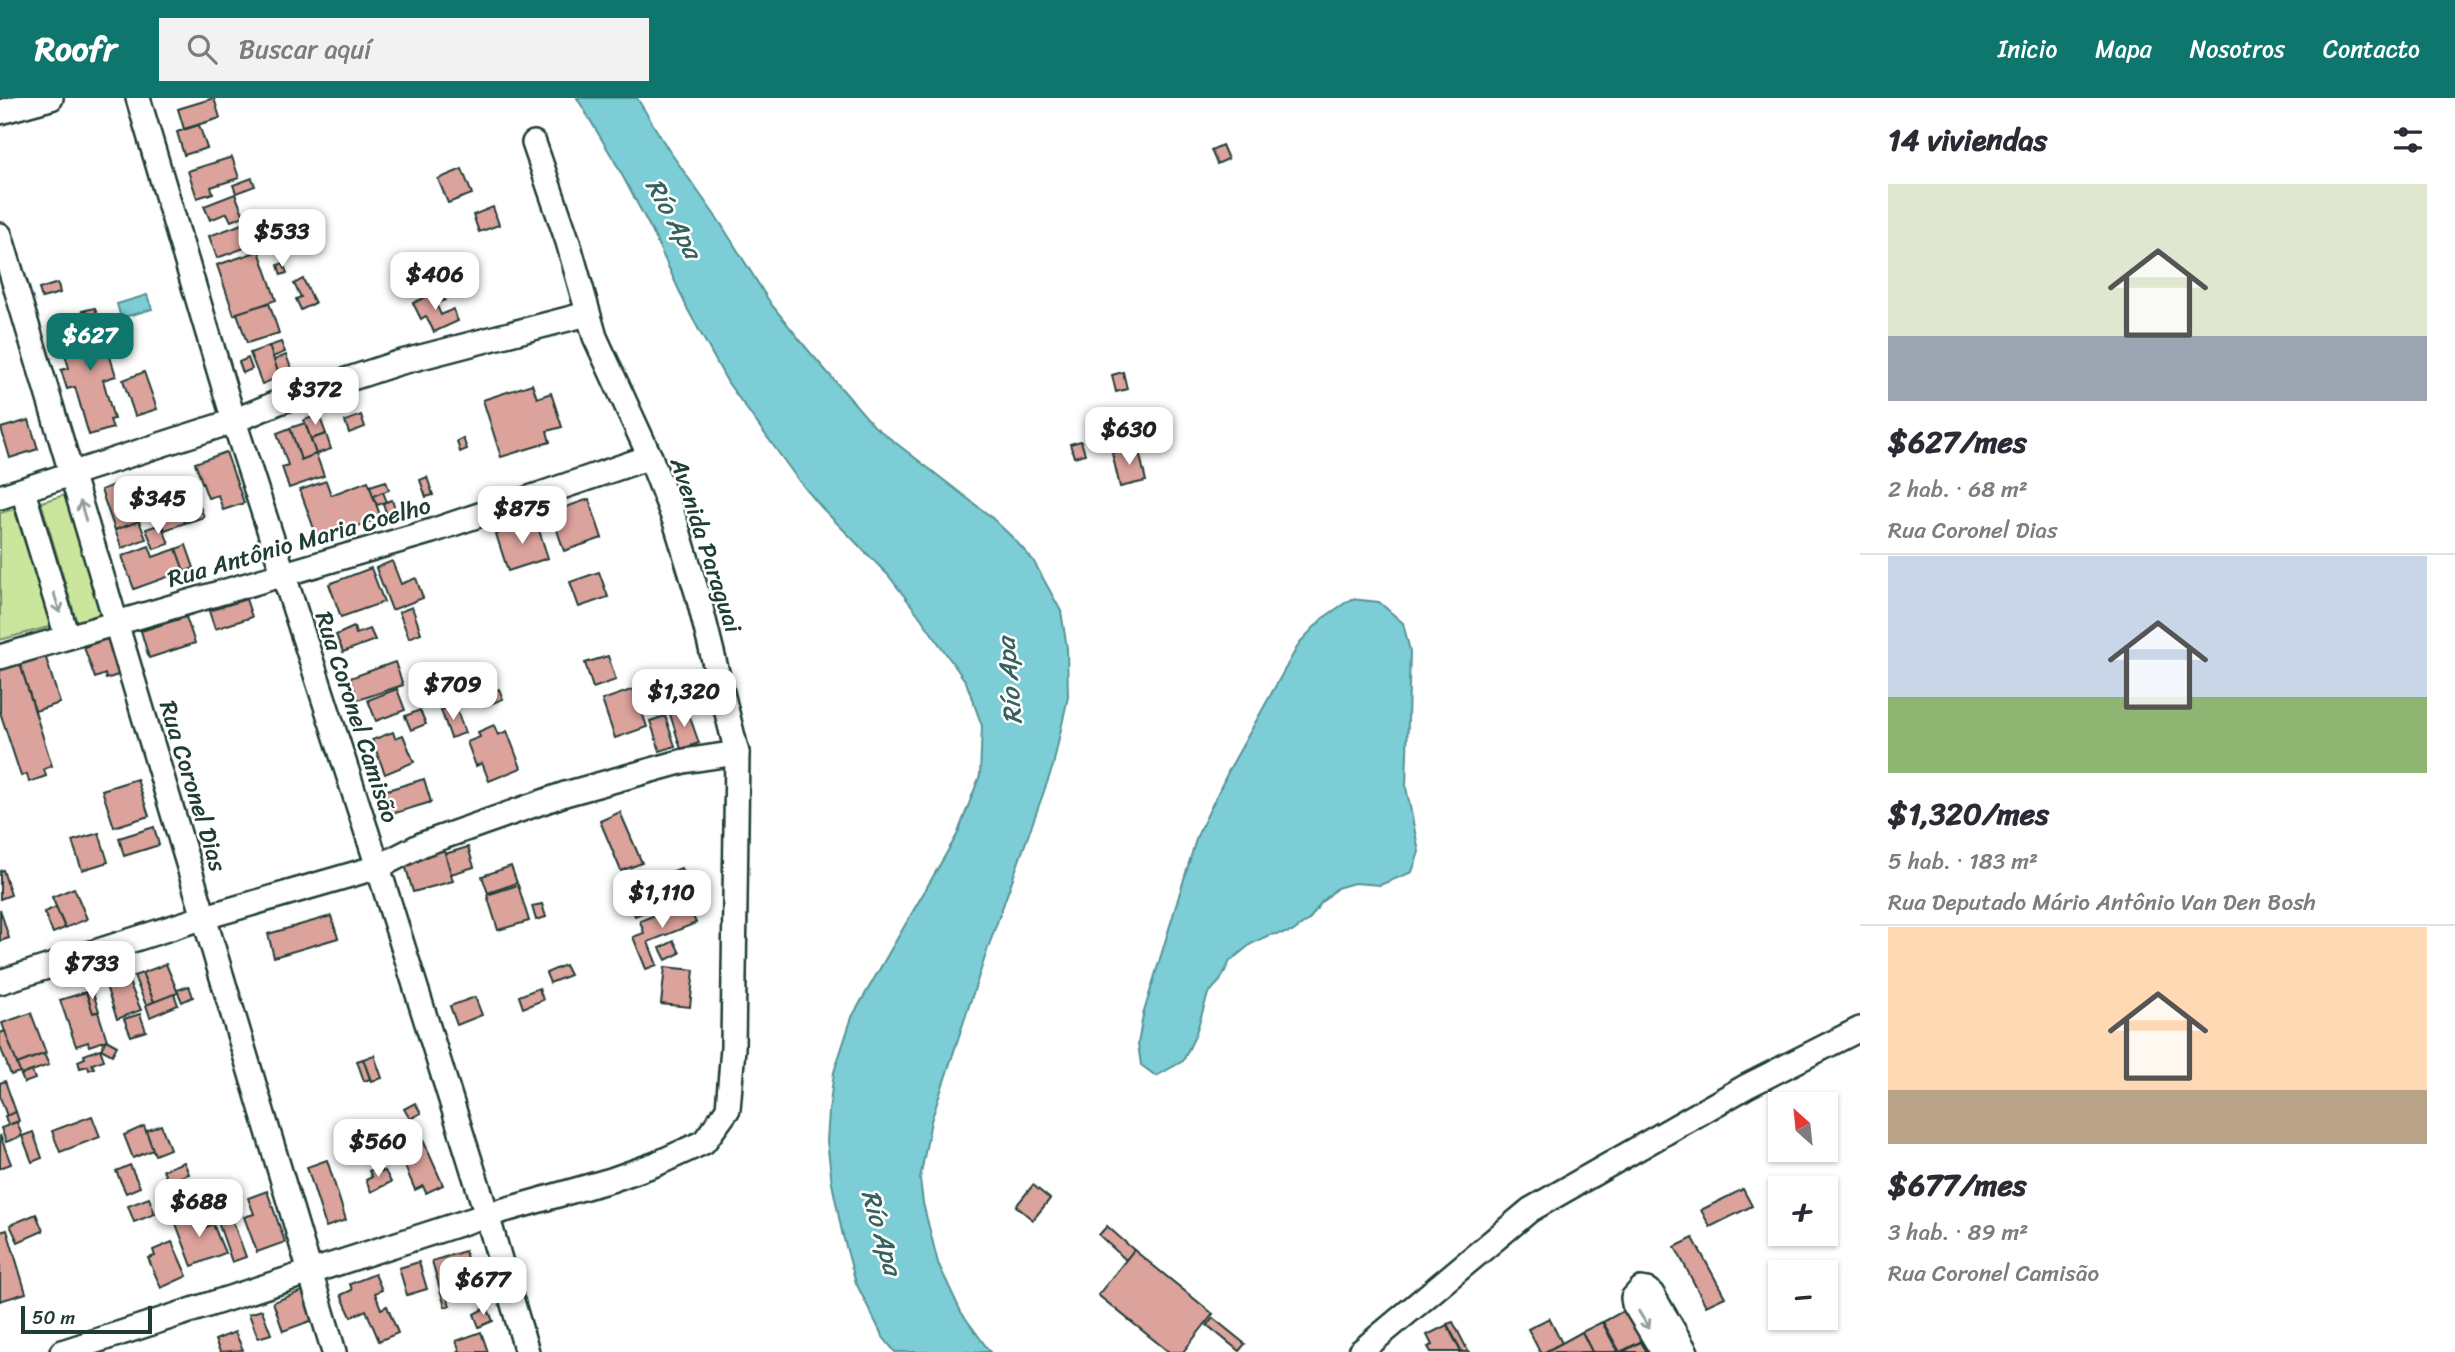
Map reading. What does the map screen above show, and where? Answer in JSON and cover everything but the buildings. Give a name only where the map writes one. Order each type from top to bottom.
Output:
[{"type":"street","points":[[0,112],[51,98]]},
{"type":"street","name":"Rua Coronel Camisão","points":[[138,98],[234,421],[378,867],[527,1352]]},
{"type":"street","name":"Avenida Paraguai","points":[[487,1215],[611,1180],[656,1164],[704,1142],[728,1109],[732,1082],[737,753],[698,596],[676,524],[650,457],[595,337],[568,242],[534,143]]},
{"type":"street","name":"Rua Coronel Dias","points":[[0,235],[334,1352]]},
{"type":"street","points":[[0,497],[234,421],[292,398],[398,363],[587,314]]},
{"type":"street","name":"Rua Antônio Maria Coelho","points":[[0,657],[432,531],[650,457]]},
{"type":"street","points":[[23,491],[67,637]]},
{"type":"street","points":[[0,982],[378,867],[423,844],[544,801],[672,764],[737,753]]},
{"type":"street","points":[[1360,1352],[1530,1210],[1747,1086],[1860,1030]]},
{"type":"street","points":[[62,1352],[487,1215]]},
{"type":"street","points":[[1663,1352],[1634,1304],[1633,1297],[1641,1289],[1652,1294],[1686,1352]]},
{"type":"green space","points":[[68,494],[104,615],[77,623],[41,502]]},
{"type":"green space","points":[[14,509],[52,626],[0,640],[0,513]]},
{"type":"water","name":"Río Apa","points":[[577,98],[637,98],[771,304],[808,350],[874,426],[990,516],[1014,539],[1033,560],[1061,611],[1067,648],[1068,697],[1053,766],[989,945],[931,1121],[920,1179],[938,1263],[961,1312],[990,1352],[895,1352],[883,1337],[856,1283],[842,1232],[827,1141],[834,1072],[852,1017],[957,835],[980,775],[982,726],[966,682],[918,614],[888,575],[799,481],[728,383],[688,310],[652,231]]},
{"type":"water","points":[[147,295],[152,309],[121,318],[117,304]]},
{"type":"water","points":[[1351,599],[1379,602],[1403,623],[1410,651],[1406,787],[1419,852],[1412,872],[1380,885],[1354,883],[1337,888],[1321,903],[1309,920],[1292,932],[1269,935],[1251,944],[1230,961],[1220,981],[1208,994],[1195,1036],[1183,1061],[1156,1076],[1141,1065],[1138,1044],[1143,1015],[1197,836],[1230,768],[1300,642],[1323,618]]}]
